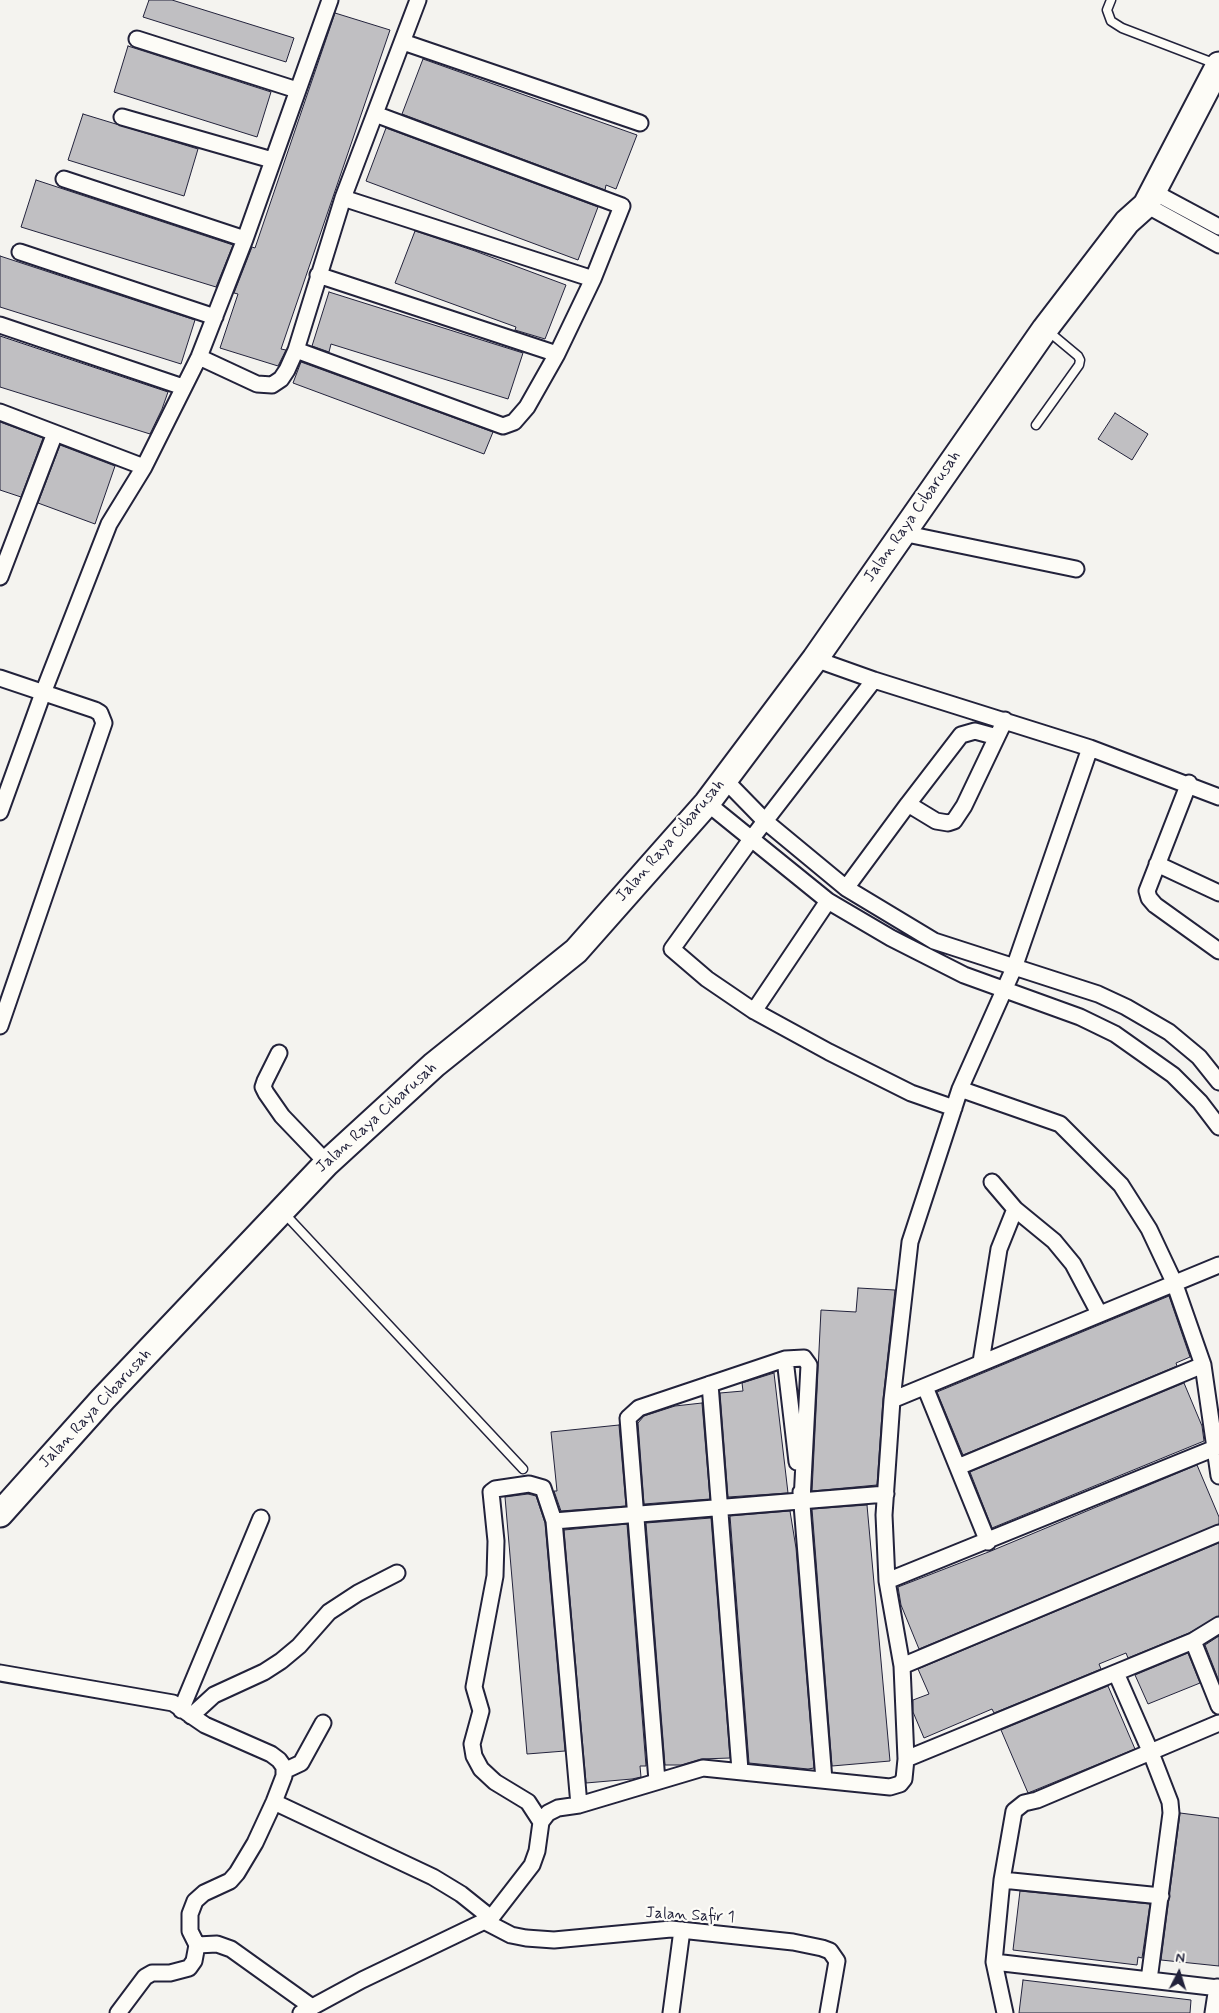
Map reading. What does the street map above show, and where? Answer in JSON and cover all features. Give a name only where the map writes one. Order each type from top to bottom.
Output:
[{"type":"main road","name":"Jalan Raya Cibarusah","points":[[1,1512],[326,1162],[434,1065],[576,951],[707,803],[815,659],[1045,329],[1127,222],[1149,198],[1219,65]]},
{"type":"street","points":[[0,812],[43,693],[109,524],[144,467],[198,357],[215,317],[330,0]]},
{"type":"street","points":[[198,357],[257,384],[272,385],[284,374],[296,350],[343,198],[418,0]]},
{"type":"street","points":[[137,39],[297,90]]},
{"type":"street","points":[[403,42],[640,123]]},
{"type":"street","points":[[296,350],[503,426],[514,422],[522,416],[557,354],[593,279],[622,206],[375,114]]},
{"type":"street","points":[[122,117],[272,160]]},
{"type":"street","points":[[64,179],[245,238]]},
{"type":"street","points":[[343,198],[593,279]]},
{"type":"street","points":[[1149,198],[1219,227]]},
{"type":"street","points":[[1149,198],[1219,245]]},
{"type":"street","points":[[20,252],[215,317]]},
{"type":"street","points":[[318,275],[557,354]]},
{"type":"street","points":[[0,326],[182,387]]},
{"type":"street","points":[[0,412],[144,467]]},
{"type":"street","points":[[0,577],[55,433]]},
{"type":"street","points":[[902,533],[1076,569]]},
{"type":"street","points":[[815,659],[874,680],[1090,748],[1189,783],[1219,797]]},
{"type":"street","points":[[0,678],[100,713],[103,718],[103,729],[0,1026]]},
{"type":"street","points":[[874,680],[752,838],[672,949],[707,979],[754,1011],[828,1052],[903,1089],[954,1108]]},
{"type":"street","points":[[908,804],[936,820],[948,823],[954,822],[964,806],[1005,720]]},
{"type":"street","points":[[846,888],[961,735],[975,731],[998,737]]},
{"type":"street","points":[[197,1945],[217,1944],[231,1949],[307,2010],[362,1980],[489,1920],[532,1865],[537,1851],[541,1822],[548,1813],[558,1808],[579,1805],[657,1780],[703,1768],[740,1770],[890,1787],[900,1784],[904,1779],[906,1759],[902,1666],[888,1581],[884,1540],[892,1400],[910,1242],[960,1089],[1014,968],[1090,748]]},
{"type":"street","points":[[725,780],[765,821],[846,888],[934,940],[1014,968],[1098,994],[1126,1007],[1169,1032],[1199,1057],[1219,1082]]},
{"type":"street","points":[[1189,783],[1147,891],[1149,898],[1219,951]]},
{"type":"street","points":[[707,803],[828,901],[929,958],[964,975],[1080,1017],[1115,1034],[1172,1076],[1200,1102],[1219,1127]]},
{"type":"street","points":[[1157,864],[1219,893]]},
{"type":"street","points":[[754,1011],[828,901]]},
{"type":"street","points":[[279,1053],[265,1081],[264,1088],[266,1093],[282,1116],[326,1162]]},
{"type":"street","points":[[960,1089],[1060,1124],[1121,1185],[1149,1229],[1174,1282],[1204,1365],[1219,1476]]},
{"type":"street","points":[[992,1182],[1014,1208],[1054,1241],[1072,1264],[1099,1313]]},
{"type":"street","points":[[981,1362],[999,1249],[1014,1208]]},
{"type":"street","points":[[892,1400],[1219,1265]]},
{"type":"street","points":[[657,1780],[628,1418],[639,1408],[784,1359],[799,1357],[808,1361],[802,1502]]},
{"type":"street","points":[[784,1359],[802,1502],[824,1780]]},
{"type":"street","points":[[958,1467],[1204,1365]]},
{"type":"street","points":[[710,1384],[740,1770]]},
{"type":"street","points":[[925,1387],[988,1542]]},
{"type":"street","points":[[888,1581],[988,1542],[1215,1448]]},
{"type":"street","points":[[541,1822],[528,1802],[495,1782],[480,1769],[474,1756],[472,1744],[481,1711],[474,1687],[495,1576],[496,1541],[490,1492],[495,1489],[537,1484],[543,1488],[554,1521],[579,1805]]},
{"type":"street","points":[[554,1521],[886,1494]]},
{"type":"street","points":[[186,1713],[261,1518]]},
{"type":"street","points":[[902,1666],[1219,1533]]},
{"type":"street","points":[[186,1713],[214,1695],[264,1672],[299,1646],[329,1612],[358,1593],[397,1573]]},
{"type":"street","points":[[906,1759],[1193,1641],[1219,1625]]},
{"type":"street","points":[[1193,1641],[1219,1706]]},
{"type":"street","points":[[0,1673],[173,1703],[205,1725],[271,1754],[279,1760],[284,1771],[284,1776],[274,1802],[237,1874],[230,1881],[204,1893],[195,1901],[190,1914],[190,1931],[197,1945],[194,1961],[189,1968],[170,1973],[152,1973],[145,1977],[118,2013]]},
{"type":"street","points":[[1116,1673],[1170,1802],[1171,1813],[1149,1980]]},
{"type":"street","points":[[284,1771],[301,1763],[323,1723]]},
{"type":"street","points":[[1006,2013],[994,1962],[1002,1880],[1014,1811],[1024,1804],[1151,1753],[1219,1723]]},
{"type":"street","name":"Jalan Safir 1","points":[[274,1802],[433,1877],[461,1894],[489,1920],[511,1935],[554,1940],[646,1930],[682,1930],[792,1942],[830,1951],[837,1961],[837,1968],[828,2013]]},
{"type":"street","points":[[1002,1880],[1161,1896]]},
{"type":"street","points":[[671,2013],[682,1930]]},
{"type":"street","points":[[994,1962],[1218,1988],[1213,2013]]},
{"type":"lane","points":[[1111,0],[1107,10],[1111,20],[1122,28],[1219,65]]},
{"type":"lane","points":[[1036,425],[1080,365],[1078,356],[1045,329]]},
{"type":"lane","points":[[281,1210],[523,1469]]},
{"type":"building","points":[[149,0],[172,0],[294,38],[286,62],[143,17]]},
{"type":"building","points":[[335,13],[390,30],[281,349],[286,350],[278,366],[220,348],[238,294],[234,293],[252,247],[255,248]]},
{"type":"building","points":[[128,46],[271,92],[257,137],[114,92]]},
{"type":"building","points":[[423,59],[637,135],[616,189],[606,185],[605,190],[402,114]]},
{"type":"building","points":[[83,114],[198,149],[184,196],[68,160]]},
{"type":"building","points":[[386,128],[598,207],[578,260],[366,181]]},
{"type":"building","points":[[36,180],[233,245],[216,287],[21,227]]},
{"type":"building","points":[[415,231],[566,285],[545,339],[515,330],[516,327],[395,283]]},
{"type":"building","points":[[0,256],[195,320],[181,364],[0,307]]},
{"type":"building","points":[[329,292],[523,353],[508,399],[331,344],[329,352],[312,346]]},
{"type":"building","points":[[0,336],[168,392],[150,434],[0,387]]},
{"type":"building","points":[[301,362],[493,432],[484,454],[293,383]]},
{"type":"building","points":[[1115,413],[1148,434],[1132,460],[1098,439]]},
{"type":"building","points":[[0,422],[43,438],[21,497],[0,490]]},
{"type":"building","points":[[60,445],[115,466],[95,524],[38,503]]},
{"type":"building","points":[[858,1288],[895,1290],[883,1399],[877,1485],[812,1491],[821,1310],[856,1312]]},
{"type":"building","points":[[1169,1296],[1190,1357],[1176,1363],[1177,1366],[963,1455],[937,1392]]},
{"type":"building","points":[[774,1373],[788,1493],[728,1497],[720,1393],[743,1391],[742,1383]]},
{"type":"building","points":[[1184,1383],[1202,1426],[1204,1441],[992,1528],[970,1472]]},
{"type":"building","points":[[702,1403],[710,1499],[644,1504],[638,1423],[644,1416],[675,1406]]},
{"type":"building","points":[[619,1425],[626,1506],[561,1511],[554,1491],[557,1491],[551,1432]]},
{"type":"building","points":[[1197,1465],[1219,1517],[1219,1524],[919,1649],[901,1605],[898,1587],[991,1551]]},
{"type":"building","points":[[528,1494],[536,1496],[545,1523],[565,1751],[527,1754],[505,1497]]},
{"type":"building","points":[[867,1505],[890,1761],[832,1766],[812,1509]]},
{"type":"building","points":[[790,1511],[796,1548],[814,1768],[808,1769],[749,1763],[730,1516]]},
{"type":"building","points":[[711,1518],[730,1758],[701,1759],[681,1765],[665,1765],[646,1523]]},
{"type":"building","points":[[627,1524],[646,1766],[640,1766],[641,1777],[586,1783],[564,1530]]},
{"type":"building","points":[[1219,1543],[1219,1616],[1189,1633],[1128,1658],[1126,1653],[1099,1664],[1101,1669],[994,1713],[992,1709],[924,1738],[913,1712],[913,1700],[929,1694],[918,1669]]},
{"type":"building","points":[[1219,1636],[1219,1681],[1205,1645]]},
{"type":"building","points":[[1188,1653],[1200,1683],[1148,1704],[1135,1675]]},
{"type":"building","points":[[1108,1686],[1135,1749],[1028,1793],[1001,1730]]},
{"type":"building","points":[[1180,1813],[1219,1818],[1219,1966],[1161,1960]]},
{"type":"building","points":[[1020,1891],[1150,1904],[1142,1958],[1138,1957],[1137,1965],[1013,1950]]},
{"type":"building","points":[[1023,1980],[1191,2000],[1190,2013],[1019,2013]]}]
